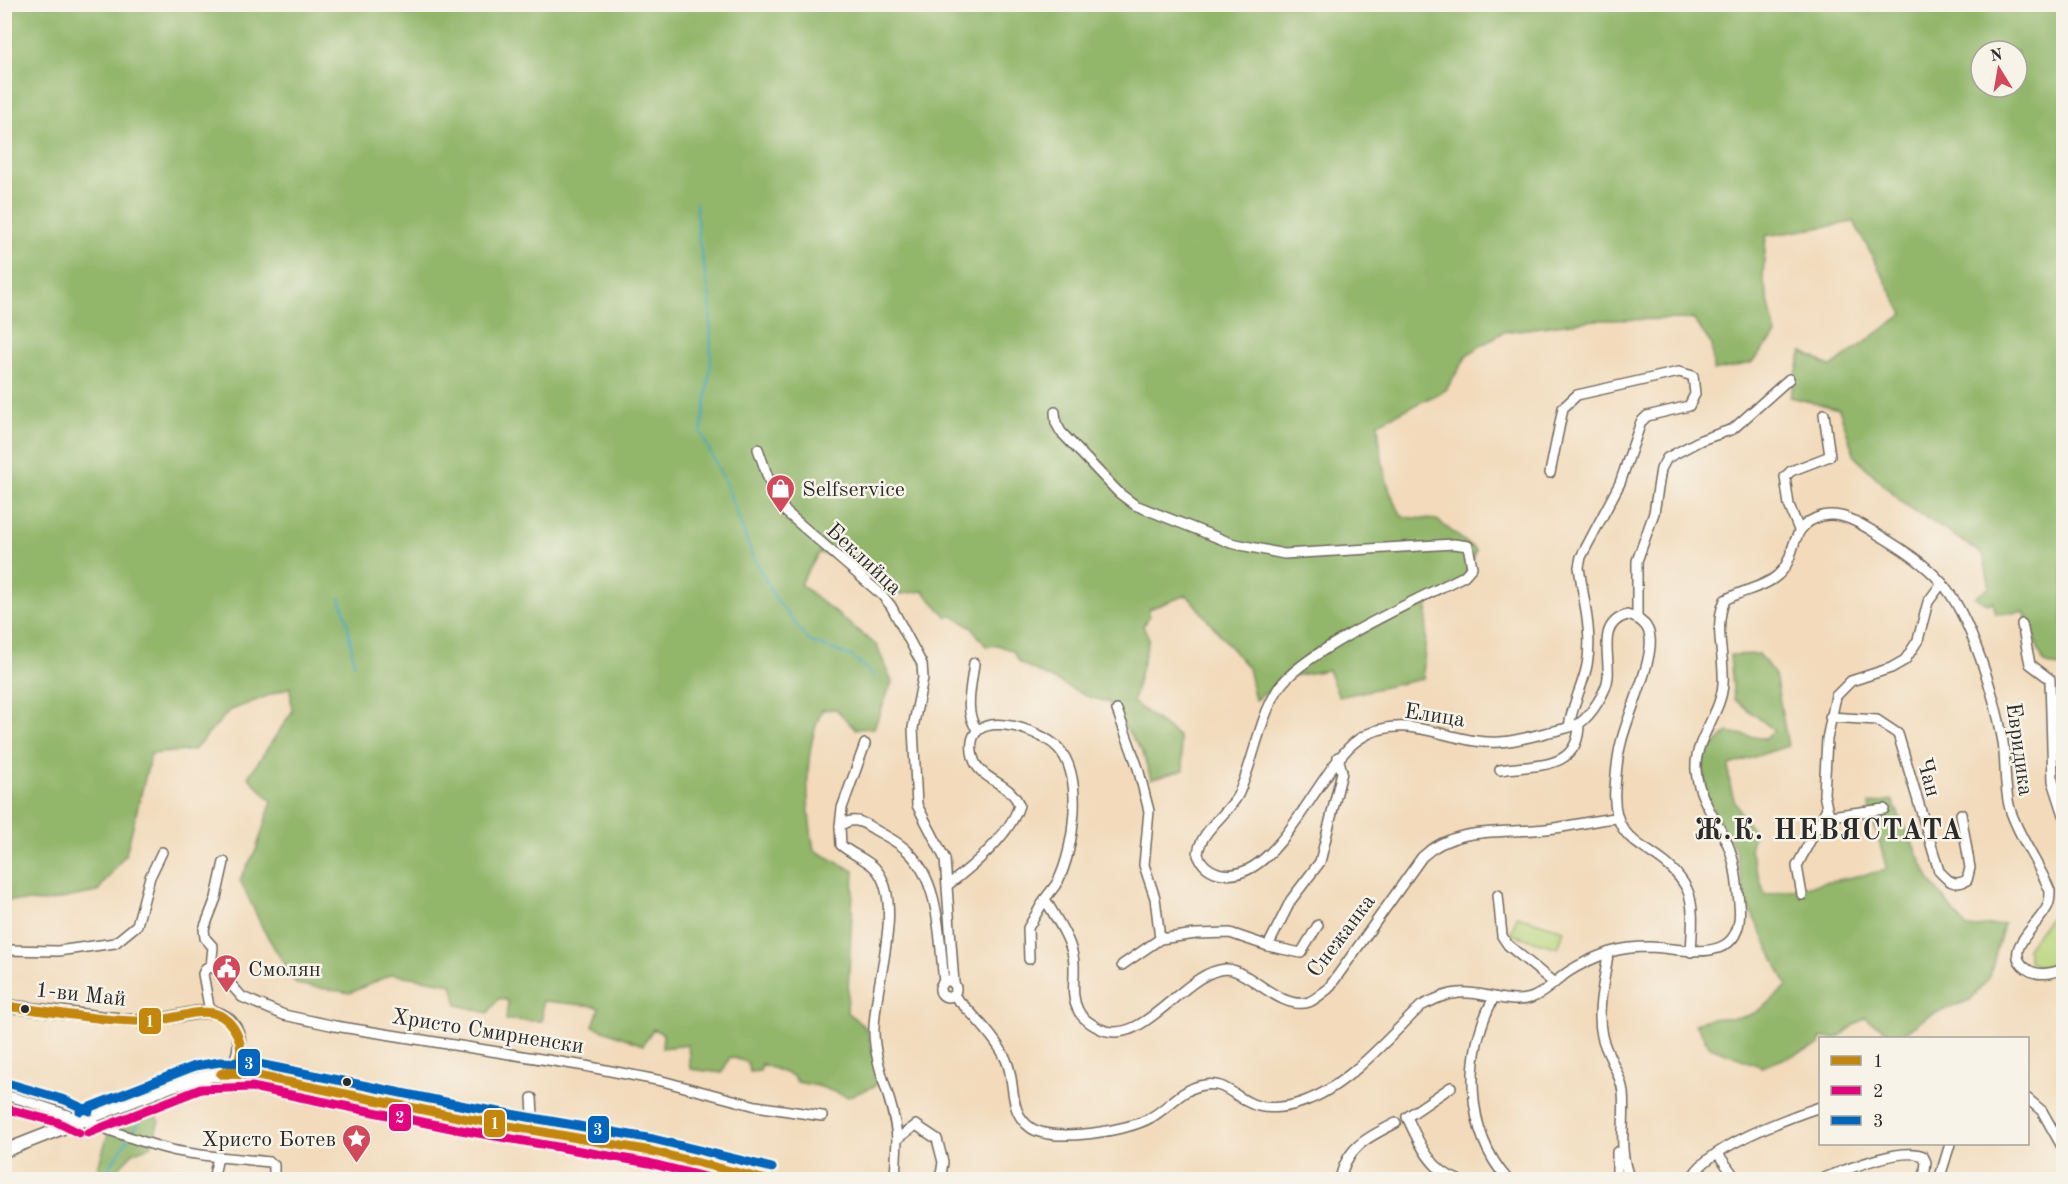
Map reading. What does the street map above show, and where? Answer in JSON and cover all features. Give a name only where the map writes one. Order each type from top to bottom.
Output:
[{"type":"street","points":[[1550,473],[1563,408],[1577,395],[1679,372],[1693,376],[1695,394],[1689,406],[1654,414],[1641,422],[1620,483],[1581,557],[1579,567],[1589,656],[1581,687],[1572,705],[1569,727]]},
{"type":"street","points":[[1637,617],[1637,561],[1654,513],[1661,469],[1667,458],[1678,450],[1732,429],[1789,378]]},
{"type":"street","name":"Елица","points":[[1055,412],[1056,423],[1061,432],[1119,493],[1135,505],[1221,540],[1284,554],[1442,545],[1468,546],[1472,567],[1464,576],[1376,621],[1303,665],[1283,683],[1264,717],[1237,796],[1202,840],[1199,849],[1201,862],[1211,871],[1228,875],[1243,873],[1260,862],[1287,834],[1338,757],[1358,740],[1387,727],[1425,728],[1470,740],[1500,743],[1579,724]]},
{"type":"street","points":[[953,995],[966,1007],[1007,1062],[1015,1108],[1025,1123],[1039,1132],[1070,1134],[1140,1124],[1182,1095],[1198,1086],[1211,1084],[1228,1087],[1248,1102],[1263,1108],[1281,1107],[1308,1100],[1329,1090],[1421,1006],[1438,998],[1461,993],[1517,1000],[1531,998],[1570,971],[1608,953],[1626,948],[1650,947],[1711,952],[1724,945],[1735,933],[1740,915],[1735,866],[1728,847],[1699,790],[1696,768],[1699,748],[1723,687],[1718,615],[1725,600],[1770,581],[1780,574],[1799,530],[1789,505],[1785,477],[1791,471],[1830,456],[1824,414]]},
{"type":"street","name":"Беклийца","points":[[758,449],[773,492],[786,512],[882,595],[891,606],[919,657],[922,678],[912,747],[917,806],[941,848],[948,885],[954,984]]},
{"type":"street","name":"Евридика","points":[[1799,530],[1806,523],[1836,514],[1853,520],[1922,562],[1955,601],[1994,697],[2006,763],[2006,790],[2010,810],[2050,891],[2048,905],[2024,936],[2018,951],[2022,965],[2030,972],[2041,974],[2064,969]]},
{"type":"street","points":[[1884,809],[1830,816],[1827,808],[1826,756],[1830,717],[1836,696],[1851,681],[1898,665],[1909,655],[1918,640],[1928,602],[1942,584]]},
{"type":"street","points":[[1500,770],[1556,762],[1569,756],[1579,737],[1579,724],[1590,712],[1608,679],[1606,634],[1612,623],[1627,615],[1637,617],[1647,626],[1651,639],[1649,655],[1621,743],[1614,796],[1616,818],[1630,839],[1665,861],[1675,871],[1688,891],[1692,930],[1691,952]]},
{"type":"street","points":[[2022,624],[2030,663],[2050,679],[2053,781],[2064,815]]},
{"type":"street","points":[[974,663],[970,711],[971,720],[977,729]]},
{"type":"street","points":[[1117,710],[1138,768],[1149,810],[1144,865],[1155,898],[1160,939]]},
{"type":"street","name":"Чан","points":[[1830,717],[1877,720],[1898,734],[1939,871],[1949,882],[1955,883],[1967,880],[1970,868],[1961,814]]},
{"type":"street","points":[[948,885],[968,870],[1001,834],[1012,821],[1019,805],[1010,792],[977,769],[972,756],[973,735],[977,729],[989,725],[1023,729],[1045,737],[1059,748],[1065,758],[1073,789],[1073,825],[1067,856],[1058,881],[1028,928],[1029,959]]},
{"type":"street","points":[[865,744],[842,808],[841,844],[874,867],[886,890],[886,955],[873,1021],[874,1036],[896,1120],[895,1179]]},
{"type":"street","points":[[1268,946],[1291,900],[1320,862],[1342,772],[1338,757]]},
{"type":"street","points":[[1802,895],[1797,866],[1827,808]]},
{"type":"street","name":"Снежанка","points":[[1045,899],[1074,957],[1073,992],[1078,1011],[1101,1030],[1116,1031],[1137,1027],[1178,995],[1222,969],[1241,973],[1294,1003],[1308,1002],[1328,989],[1422,857],[1431,848],[1452,839],[1484,831],[1523,832],[1616,818]]},
{"type":"street","points":[[840,826],[856,820],[905,848],[914,858],[934,900],[938,915],[944,982],[940,987],[942,994],[946,997],[953,995]]},
{"type":"street","points":[[4,950],[58,951],[115,943],[137,926],[150,877],[162,852]]},
{"type":"street","points":[[224,862],[216,898],[204,929],[205,938],[213,947],[211,967],[206,968],[203,974],[210,1012],[222,1015],[236,1031],[247,1069],[253,1075]]},
{"type":"street","points":[[1498,895],[1502,936],[1508,945],[1554,983]]},
{"type":"street","points":[[1122,964],[1160,939],[1196,934],[1230,933],[1301,954],[1318,925]]},
{"type":"street","points":[[1608,953],[1599,1022],[1602,1038],[1623,1091],[1617,1179]]},
{"type":"street","name":"Христо Смирненски","points":[[211,967],[218,970],[242,997],[284,1015],[335,1026],[585,1066],[662,1081],[756,1106],[822,1116]]},
{"type":"street","points":[[944,982],[954,984],[953,995]]},
{"type":"street","points":[[1494,997],[1485,1015],[1473,1066],[1473,1087],[1479,1125],[1493,1157],[1508,1179]]},
{"type":"street","name":"1-ви Май","points":[[4,1006],[143,1020],[172,1019],[210,1012]]},
{"type":"street","points":[[221,1074],[232,1068],[238,1060],[239,1046]]},
{"type":"street","points":[[4,1151],[84,1122],[173,1085],[221,1074],[253,1075],[651,1152],[769,1179]]},
{"type":"street","points":[[1451,1087],[1407,1117],[1420,1144],[1440,1171],[1458,1179]]},
{"type":"street","points":[[4,1095],[60,1111],[84,1122],[157,1146],[274,1165],[274,1179]]},
{"type":"street","points":[[532,1098],[534,1130]]},
{"type":"street","points":[[2029,1100],[2042,1111],[2064,1150]]},
{"type":"street","points":[[1691,1179],[1700,1165],[1767,1126],[1819,1108]]},
{"type":"street","points":[[1340,1179],[1345,1162],[1353,1148],[1396,1123]]},
{"type":"street","points":[[897,1139],[916,1125],[924,1128],[937,1139],[944,1162],[941,1178]]},
{"type":"street","points":[[1620,1137],[1623,1162],[1630,1179]]},
{"type":"street","points":[[1939,1179],[1949,1145]]},
{"type":"street","points":[[1718,1154],[1737,1179]]},
{"type":"street","points":[[1820,1179],[1871,1161],[1912,1154],[1923,1156],[1926,1162],[1924,1179]]},
{"type":"street","points":[[213,1179],[218,1157]]},
{"type":"green space","points":[[4,5],[2063,5],[2063,668],[2044,663],[2024,612],[1996,614],[1993,602],[1988,604],[1975,597],[1990,587],[1983,554],[1905,505],[1855,457],[1839,409],[1790,397],[1802,351],[1831,367],[1903,314],[1854,222],[1766,236],[1763,278],[1776,335],[1751,363],[1713,371],[1712,345],[1693,319],[1595,320],[1503,332],[1468,354],[1446,390],[1378,423],[1384,472],[1403,517],[1437,520],[1476,550],[1465,583],[1428,600],[1423,679],[1339,697],[1328,670],[1292,676],[1255,700],[1248,668],[1187,595],[1149,609],[1149,617],[1143,626],[1149,638],[1133,702],[1179,737],[1184,770],[1151,779],[1143,753],[1108,702],[1089,697],[1020,663],[1013,651],[998,645],[986,646],[971,627],[953,616],[947,617],[923,591],[894,595],[850,563],[819,553],[800,584],[877,646],[892,682],[874,728],[855,729],[836,709],[822,710],[816,726],[809,761],[809,815],[814,850],[854,871],[847,1012],[867,1029],[879,1077],[876,1079],[877,1085],[848,1097],[818,1086],[797,1082],[793,1076],[762,1064],[760,1071],[750,1072],[747,1062],[730,1057],[722,1073],[690,1069],[688,1045],[662,1048],[663,1034],[653,1029],[643,1045],[593,1026],[599,1008],[595,1006],[543,1001],[542,1021],[506,1020],[508,1001],[499,998],[488,1013],[457,1005],[452,984],[392,974],[350,993],[296,984],[263,929],[240,880],[256,850],[272,801],[248,777],[292,712],[290,687],[229,711],[194,750],[151,754],[126,854],[97,892],[45,902],[5,900]]},
{"type":"green space","points":[[1759,654],[1775,675],[1788,746],[1729,765],[1730,783],[1735,801],[1754,832],[1750,850],[1765,895],[1887,870],[1869,804],[1892,800],[1931,882],[1967,928],[2004,924],[1989,978],[1970,1000],[1928,1016],[1899,1037],[1865,1018],[1838,1037],[1819,1037],[1819,1045],[1762,1067],[1710,1047],[1695,1024],[1710,1019],[1747,1016],[1767,1005],[1787,986],[1745,899],[1736,851],[1707,798],[1702,756],[1728,732],[1765,739],[1774,730],[1734,699],[1730,655]]},
{"type":"green space","points":[[2056,909],[2063,922],[2063,959],[2047,967],[2030,963],[2027,948]]},
{"type":"green space","points":[[1517,916],[1564,930],[1558,948],[1511,934]]},
{"type":"green space","points":[[153,1104],[159,1121],[151,1146],[134,1152],[108,1179],[94,1180],[112,1121],[124,1113]]},
{"type":"waterway","points":[[696,203],[699,242],[710,298],[711,363],[701,433],[726,484],[752,555],[775,598],[809,641],[853,657],[875,677]]},
{"type":"waterway","points":[[340,598],[347,620],[354,664]]},
{"type":"waterway","points":[[131,1134],[145,1114]]},
{"type":"waterway","points":[[101,1180],[128,1139]]},
{"type":"transit line","name":"1","points":[[4,1006],[132,1021],[213,1013],[228,1021],[238,1036],[240,1044],[238,1061],[232,1069],[221,1074]]},
{"type":"transit line","name":"3","points":[[80,1111],[195,1066],[220,1062],[254,1063],[465,1106],[653,1139],[772,1168]]},
{"type":"transit line","name":"1","points":[[221,1074],[253,1075],[463,1118],[651,1151],[767,1180]]},
{"type":"transit line","name":"3","points":[[7,1083],[65,1100],[89,1111]]},
{"type":"transit line","name":"2","points":[[88,1133],[201,1089],[252,1087],[461,1130],[649,1163],[717,1180]]},
{"type":"transit line","name":"2","points":[[4,1108],[57,1122],[79,1133]]},
{"type":"place","name":"Selfservice","points":[[781,514]]},
{"type":"place","name":"Смолян","points":[[227,994]]},
{"type":"place","name":"Христо Ботев","points":[[357,1164]]},
{"type":"district","name":"Ж.К. НЕВЯСТАТА","points":[[1829,829]]}]
